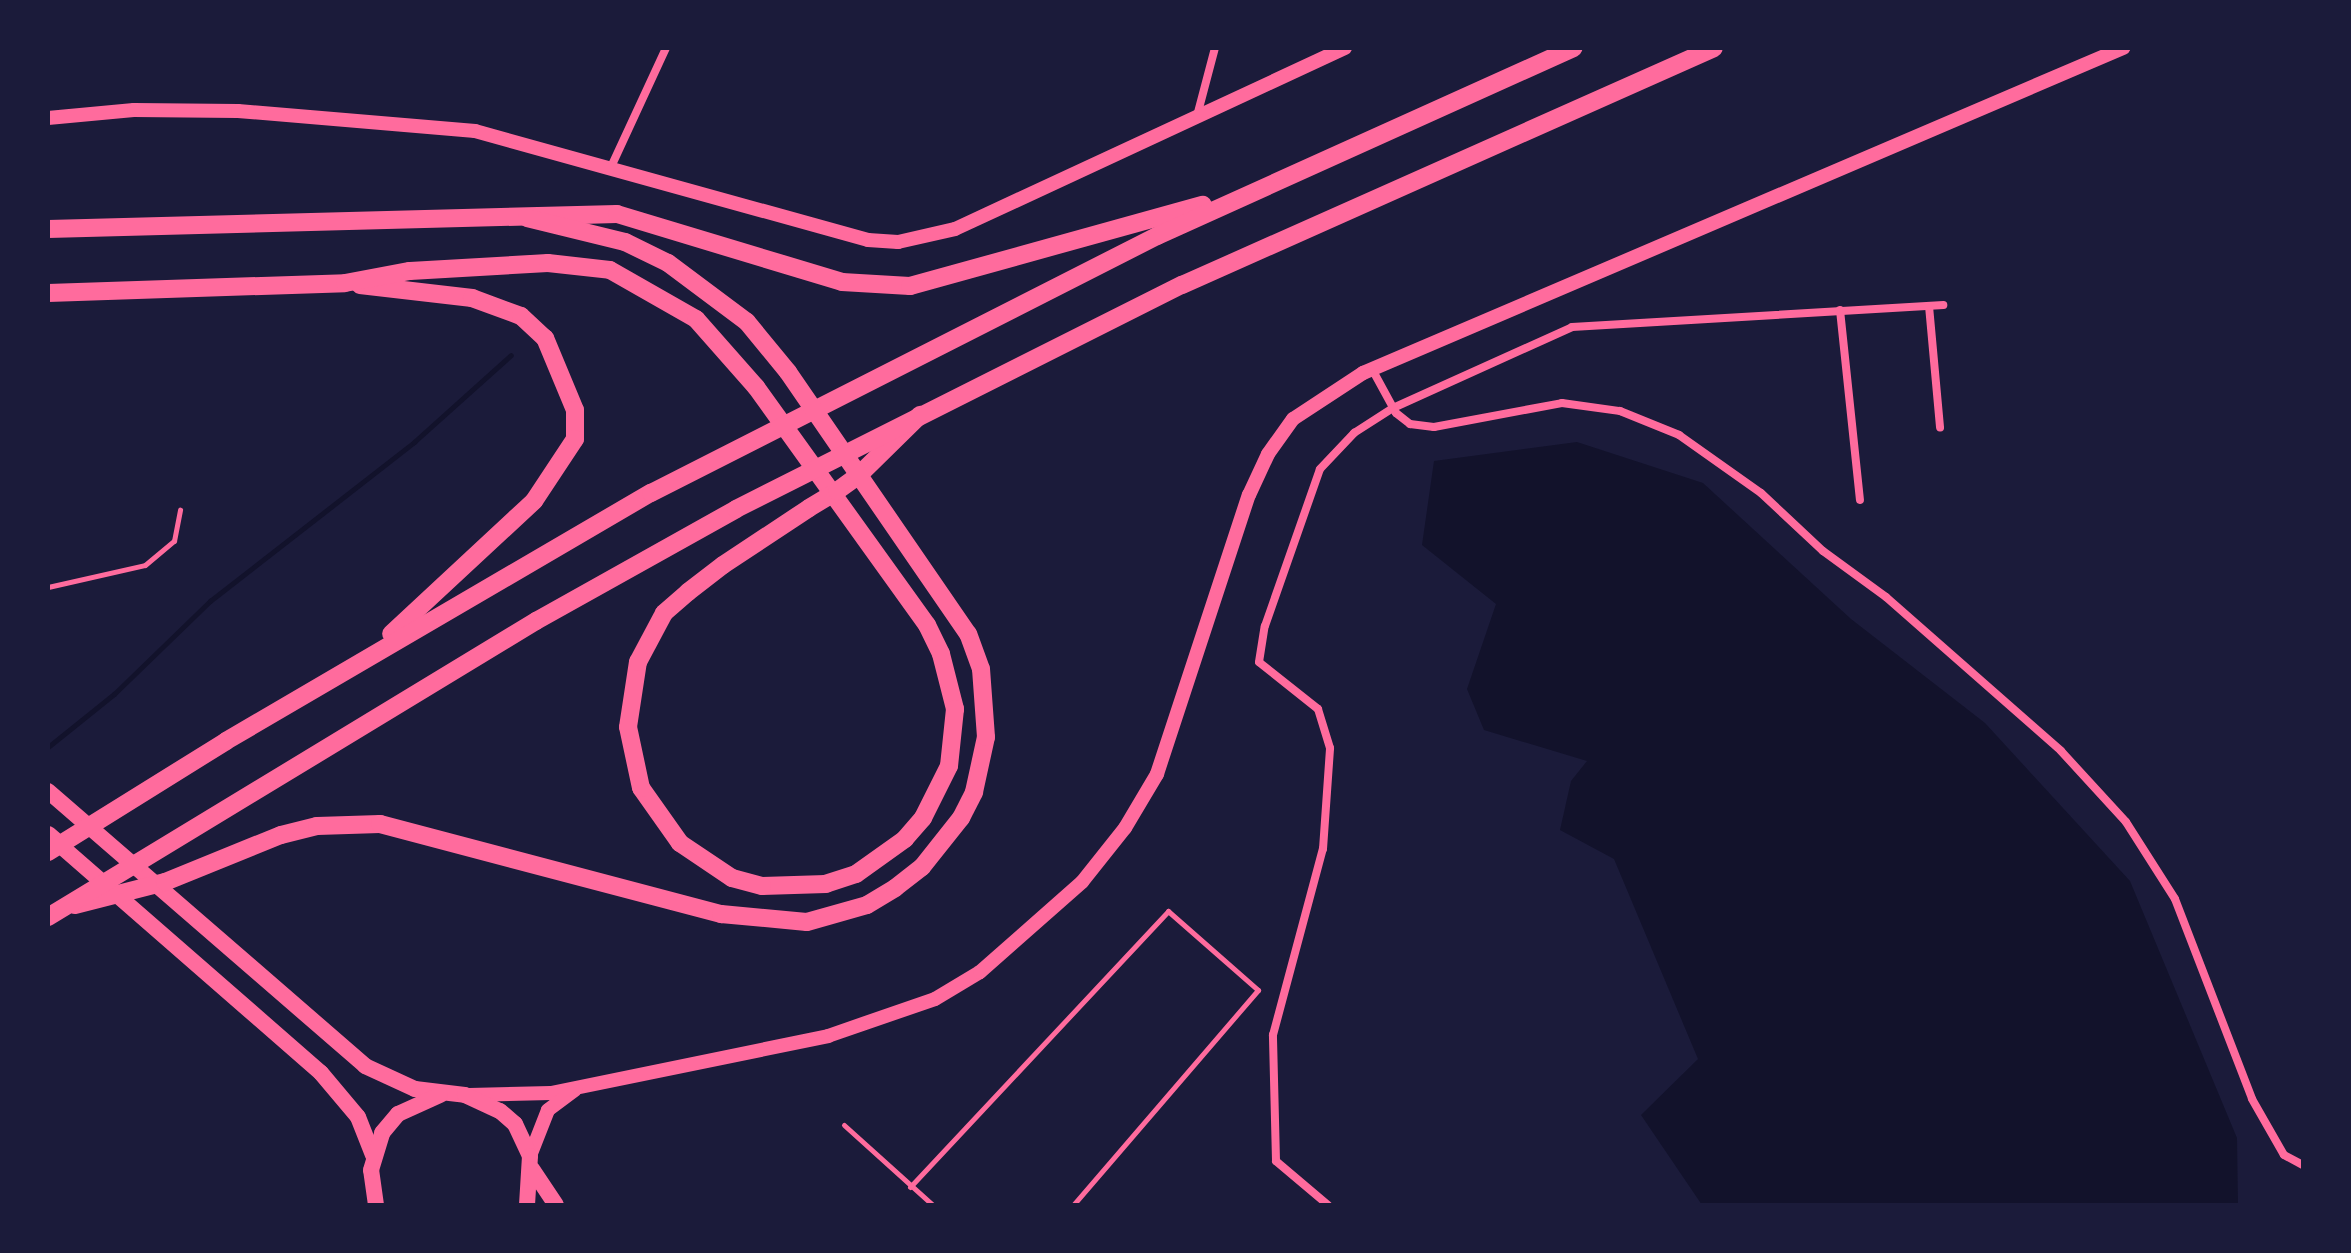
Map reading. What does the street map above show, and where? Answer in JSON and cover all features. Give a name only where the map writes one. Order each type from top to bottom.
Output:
[{"type":"highway","points":[[50,841],[115,810],[568,539],[838,395],[1252,192],[1573,48]]},
{"type":"highway","points":[[54,913],[536,621],[791,481],[1225,265],[1714,48]]},
{"type":"highway","points":[[48,229],[617,214],[803,271],[873,286],[952,278],[1015,256],[1252,192]]},
{"type":"highway","points":[[54,913],[143,889],[281,835],[317,826],[380,824],[721,914],[807,922],[867,905],[895,888],[922,867],[961,818],[974,792],[986,737],[981,669],[968,634],[788,372],[747,322],[668,263],[625,242],[527,218]]},
{"type":"highway","points":[[48,293],[345,283],[410,271],[548,263],[610,270],[668,298],[726,348],[756,387],[927,625],[950,683],[955,737],[949,766],[923,818],[905,839],[856,874],[795,888],[762,886],[732,878],[706,864],[658,818],[631,757],[631,693],[644,648],[664,613],[723,565],[809,508],[880,458],[920,415]]},
{"type":"highway","points":[[345,283],[472,298],[521,316],[545,338],[575,410],[575,439],[534,501],[366,658]]},
{"type":"main road","points":[[48,118],[175,109],[359,119],[475,131],[868,240],[898,242],[955,229],[1345,48]]},
{"type":"main road","points":[[48,791],[343,1050],[389,1079],[442,1095],[551,1093],[828,1036],[887,1018],[946,992],[1030,933],[1082,882],[1125,828],[1157,774],[1249,495],[1268,454],[1293,419],[1372,369],[2123,48]]},
{"type":"main road","points":[[50,841],[321,1073],[358,1117],[373,1155],[366,1205]]},
{"type":"main road","points":[[527,1205],[531,1163],[548,1110],[593,1082]]},
{"type":"main road","points":[[373,1155],[398,1114],[442,1095]]},
{"type":"main road","points":[[465,1095],[500,1111],[515,1124],[531,1163],[556,1205]]},
{"type":"main road","points":[[371,1185],[376,1205]]},
{"type":"street","points":[[611,167],[666,48]]},
{"type":"street","points":[[1197,117],[1215,48]]},
{"type":"street","points":[[1328,1205],[1276,1161],[1273,1035],[1323,849],[1330,748],[1318,709],[1259,662],[1265,626],[1320,469],[1354,433],[1393,408],[1572,327],[1943,305]]},
{"type":"street","points":[[1929,306],[1940,428]]},
{"type":"street","points":[[1840,310],[1860,500]]},
{"type":"street","points":[[1372,369],[1393,408],[1410,424],[1434,427],[1562,403],[1620,411],[1679,435],[1761,493],[1823,551],[1886,597],[2061,751],[2126,822],[2175,899],[2252,1099],[2284,1155],[2303,1165]]},
{"type":"lane","points":[[48,587],[145,565],[174,541],[180,510]]},
{"type":"lane","points":[[910,1187],[1168,911],[1258,990],[1073,1205]]},
{"type":"lane","points":[[844,1125],[933,1205]]},
{"type":"shaded area","points":[[1577,442],[1703,483],[1851,619],[1985,723],[2130,881],[2237,1138],[2238,1205],[1702,1205],[1641,1115],[1698,1059],[1614,859],[1560,830],[1571,781],[1587,761],[1484,730],[1467,689],[1496,604],[1422,545],[1434,461]]},
{"type":"waterway","points":[[48,747],[114,694],[210,601],[414,442],[511,355]]}]
